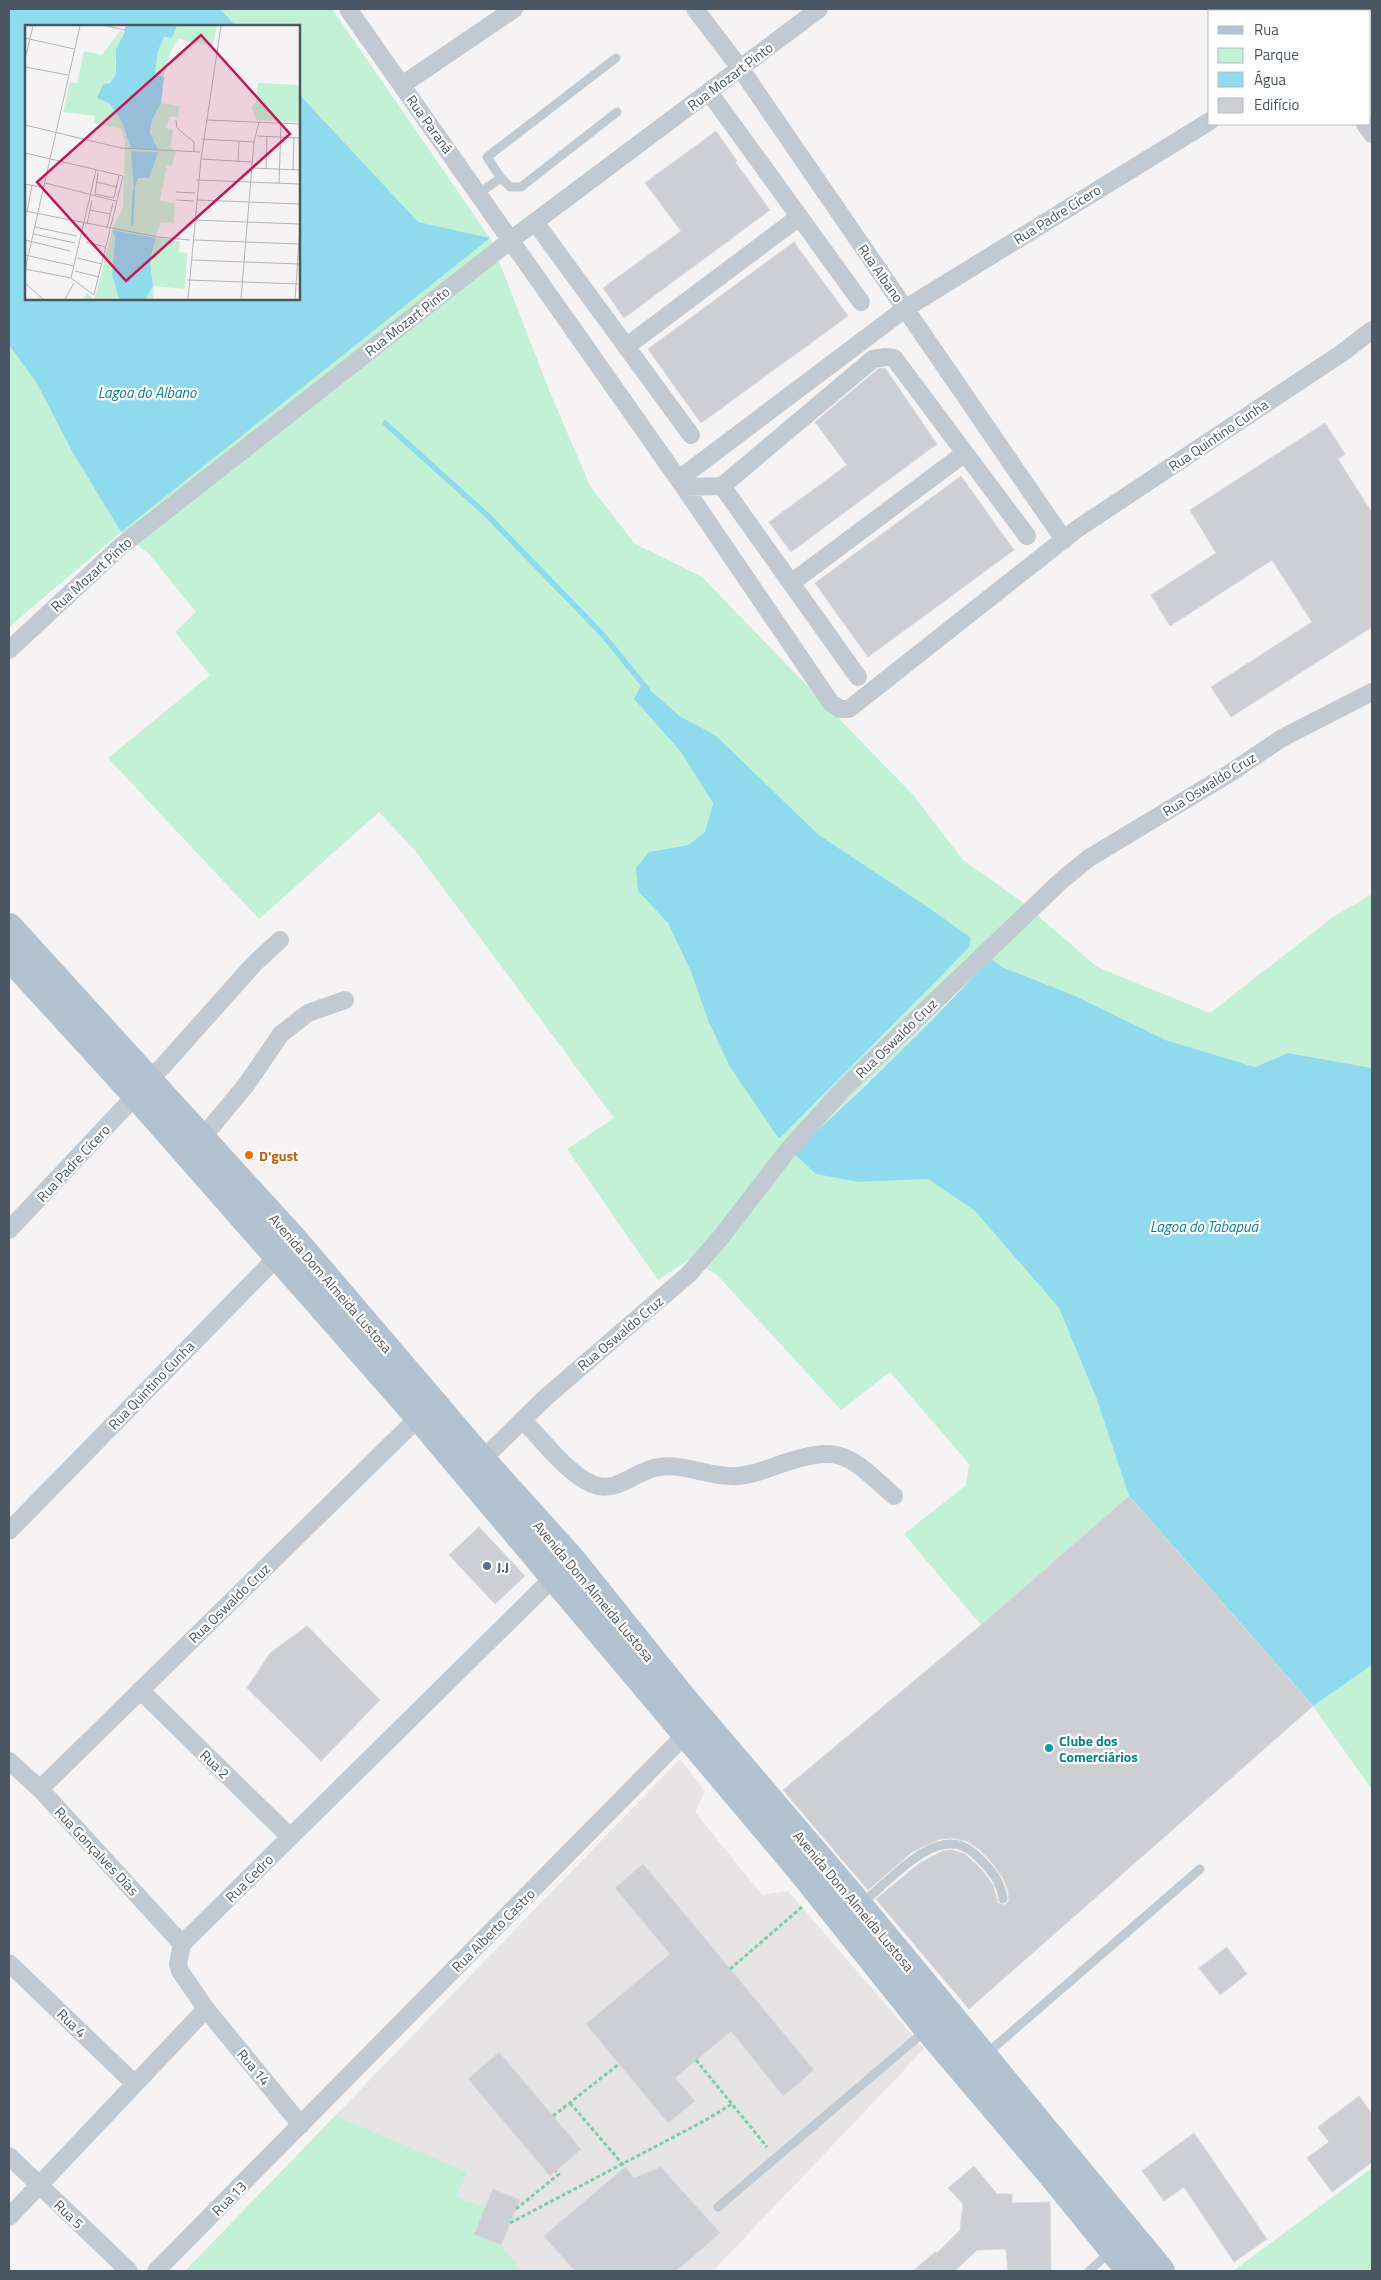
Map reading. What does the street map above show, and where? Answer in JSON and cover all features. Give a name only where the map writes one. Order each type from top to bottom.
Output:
[{"type":"main road","name":"Avenida Dom Almeida Lustosa","points":[[9,927],[142,1087],[286,1248],[482,1460],[685,1735],[838,1916],[928,2030],[974,2065]]},
{"type":"main road","name":"Avenida Dom Almeida Lustosa","points":[[9,956],[142,1087],[202,1138],[419,1417],[563,1568],[681,1696],[859,1906],[974,2065],[1060,2166],[1124,2260],[1161,2271]]},
{"type":"street","name":"Rua Paraná","points":[[348,9],[479,192],[682,483]]},
{"type":"street","points":[[402,85],[514,9]]},
{"type":"street","name":"Rua Albano","points":[[696,9],[740,68],[1064,540]]},
{"type":"street","name":"Rua Mozart Pinto","points":[[9,650],[121,546],[512,239],[820,9]]},
{"type":"street","points":[[1283,10],[1287,9]]},
{"type":"street","points":[[709,92],[861,302]]},
{"type":"street","name":"Rua Padre Cícero","points":[[682,483],[906,308],[1208,122]]},
{"type":"street","points":[[627,346],[799,217]]},
{"type":"street","points":[[535,222],[691,435]]},
{"type":"street","name":"Rua Quintino Cunha","points":[[682,483],[831,703],[840,710],[849,709],[1064,540],[1342,353],[1372,330]]},
{"type":"street","points":[[682,483],[722,486],[873,360],[885,357],[894,358],[1027,536]]},
{"type":"street","points":[[791,583],[964,453]]},
{"type":"street","points":[[722,486],[858,677]]},
{"type":"street","name":"Rua Oswaldo Cruz","points":[[482,1460],[522,1420],[613,1338],[689,1274],[721,1237],[788,1150],[845,1087],[1062,880],[1088,858],[1230,773],[1282,738],[1372,692]]},
{"type":"street","name":"Rua Padre Cícero","points":[[9,1230],[254,964],[280,940]]},
{"type":"street","points":[[202,1138],[246,1085],[282,1034],[308,1013],[346,1000]]},
{"type":"street","name":"Rua Quintino Cunha","points":[[9,1531],[286,1248]]},
{"type":"street","name":"Rua Oswaldo Cruz","points":[[40,1789],[419,1417]]},
{"type":"street","points":[[522,1420],[576,1475],[593,1485],[606,1487],[620,1485],[645,1470],[672,1466],[736,1476],[754,1474],[802,1457],[828,1453],[846,1457],[860,1466],[894,1496]]},
{"type":"street","name":"Rua Cedro","points":[[182,1944],[563,1568]]},
{"type":"street","name":"Rua 2","points":[[140,1690],[290,1837]]},
{"type":"street","name":"Rua Alberto Castro","points":[[302,2125],[685,1735]]},
{"type":"street","name":"Rua Gonçalves Días","points":[[9,1761],[40,1789],[182,1944]]},
{"type":"street","points":[[9,2217],[206,2009],[180,1971],[178,1964],[182,1944]]},
{"type":"street","name":"Rua 4","points":[[9,1962],[135,2084]]},
{"type":"street","name":"Rua 14","points":[[206,2009],[302,2125]]},
{"type":"street","name":"Rua 13","points":[[156,2271],[302,2125]]},
{"type":"street","name":"Rua 5","points":[[9,2156],[129,2271]]},
{"type":"lane","points":[[616,58],[487,156],[501,178],[510,187],[521,187],[617,112]]},
{"type":"lane","points":[[479,192],[501,178]]},
{"type":"lane","points":[[859,1906],[916,1858],[939,1846],[952,1844],[966,1847],[989,1868],[1002,1887],[1003,1899]]},
{"type":"lane","points":[[974,2065],[1200,1870]]},
{"type":"lane","points":[[718,2207],[928,2030]]},
{"type":"lane","points":[[1088,2271],[1124,2260]]},
{"type":"path","points":[[730,1969],[802,1907]]},
{"type":"path","points":[[696,2060],[776,2158]]},
{"type":"path","points":[[553,2116],[620,2064]]},
{"type":"path","points":[[570,2103],[623,2165]]},
{"type":"path","points":[[510,2223],[623,2165],[732,2104]]},
{"type":"path","points":[[516,2209],[559,2174],[556,2171]]},
{"type":"shaded area","points":[[680,1759],[705,1791],[695,1812],[762,1895],[788,1891],[924,2049],[713,2271],[185,2271]]},
{"type":"green space","points":[[220,9],[332,9],[490,238],[549,390],[590,486],[635,544],[702,577],[914,796],[963,860],[1021,901],[1097,967],[1210,1013],[1333,917],[1372,894],[1372,1068],[1288,1053],[1255,1067],[1166,1040],[1073,995],[1002,967],[991,958],[896,1055],[793,1153],[816,1174],[858,1182],[928,1179],[975,1211],[1059,1308],[1097,1400],[1129,1496],[981,1625],[904,1534],[966,1485],[969,1464],[890,1372],[841,1410],[717,1275],[690,1259],[658,1280],[567,1149],[614,1118],[417,853],[379,812],[259,919],[108,758],[210,675],[175,632],[196,612],[149,554],[121,532],[489,238],[418,223],[300,95],[300,25],[235,25]],"holes":[[[642,683],[681,717],[715,736],[819,835],[929,908],[969,947],[779,1139],[730,1067],[709,1023],[691,972],[668,923],[649,852],[688,845],[705,832],[713,802],[681,752],[634,699]]]},
{"type":"green space","points":[[9,345],[37,384],[73,453],[121,532],[9,627]]},
{"type":"green space","points":[[1372,1665],[1372,1790],[1313,1706]]},
{"type":"green space","points":[[335,2116],[467,2172],[456,2197],[485,2207],[474,2234],[501,2245],[521,2271],[185,2271]]},
{"type":"green space","points":[[1372,2168],[1372,2271],[1233,2271]]},
{"type":"water","name":"Lagoa do Albano","points":[[9,9],[220,9],[235,25],[25,25],[25,300],[300,300],[300,95],[418,222],[490,238],[121,532],[73,453],[37,384],[9,345]]},
{"type":"water","points":[[642,683],[681,717],[715,735],[819,835],[971,938],[969,947],[779,1139],[730,1067],[709,1023],[691,972],[668,923],[638,891],[636,868],[649,852],[688,845],[705,832],[713,803],[681,752],[634,699]]},
{"type":"water","name":"Lagoa do Tabapuá","points":[[991,958],[1002,967],[1073,995],[1166,1040],[1255,1067],[1288,1053],[1372,1068],[1372,1665],[1313,1706],[1129,1496],[1097,1400],[1059,1308],[975,1211],[928,1179],[858,1182],[816,1174],[793,1153],[894,1058]]},
{"type":"building","points":[[716,131],[737,161],[735,162],[770,210],[624,318],[603,288],[681,231],[645,183]]},
{"type":"building","points":[[794,242],[848,316],[701,423],[648,349]]},
{"type":"building","points":[[885,368],[937,444],[791,552],[769,522],[847,465],[815,422],[878,369]]},
{"type":"building","points":[[1325,423],[1345,454],[1338,459],[1372,513],[1372,627],[1231,717],[1211,687],[1312,622],[1272,560],[1170,626],[1151,595],[1216,553],[1190,510]]},
{"type":"building","points":[[961,476],[1014,550],[868,657],[815,583]]},
{"type":"building","name":"Clube dos Comerciários","points":[[1129,1496],[1313,1706],[969,2009],[876,1899],[920,1863],[942,1851],[952,1850],[965,1854],[981,1869],[993,1885],[998,1903],[1005,1905],[1009,1901],[1008,1891],[1004,1880],[994,1865],[979,1849],[967,1841],[953,1838],[940,1839],[912,1852],[868,1890],[783,1790],[981,1625]]},
{"type":"building","name":"J.J","points":[[479,1527],[525,1576],[495,1604],[449,1555]]},
{"type":"building","points":[[307,1626],[380,1700],[321,1761],[247,1688],[270,1653]]},
{"type":"building","points":[[643,1864],[814,2070],[783,2096],[731,2031],[675,2078],[695,2101],[668,2123],[586,2024],[670,1954],[615,1888]]},
{"type":"building","points":[[1227,1947],[1247,1974],[1220,1995],[1199,1968]]},
{"type":"building","points":[[499,2052],[581,2149],[550,2176],[468,2079]]},
{"type":"building","points":[[1359,2096],[1372,2114],[1372,2162],[1332,2192],[1307,2158],[1329,2142],[1318,2127]]},
{"type":"building","points":[[1194,2133],[1267,2239],[1234,2262],[1184,2187],[1164,2201],[1142,2171]]},
{"type":"building","points":[[974,2166],[997,2194],[1012,2194],[1012,2203],[1050,2202],[1051,2271],[1008,2271],[1006,2249],[977,2250],[955,2271],[913,2271],[935,2252],[937,2253],[960,2230],[963,2204],[948,2188]]},
{"type":"building","points":[[625,2167],[634,2178],[661,2167],[720,2233],[676,2271],[575,2271],[544,2236]]},
{"type":"building","points":[[493,2189],[520,2200],[501,2245],[474,2234]]},
{"type":"waterway","points":[[385,423],[487,515],[603,635],[647,689]]},
{"type":"place","name":"D'gust","points":[[249,1155]]},
{"type":"place","name":"J.J","points":[[487,1566]]},
{"type":"place","name":"Clube dos Comerciários","points":[[1049,1748]]}]
